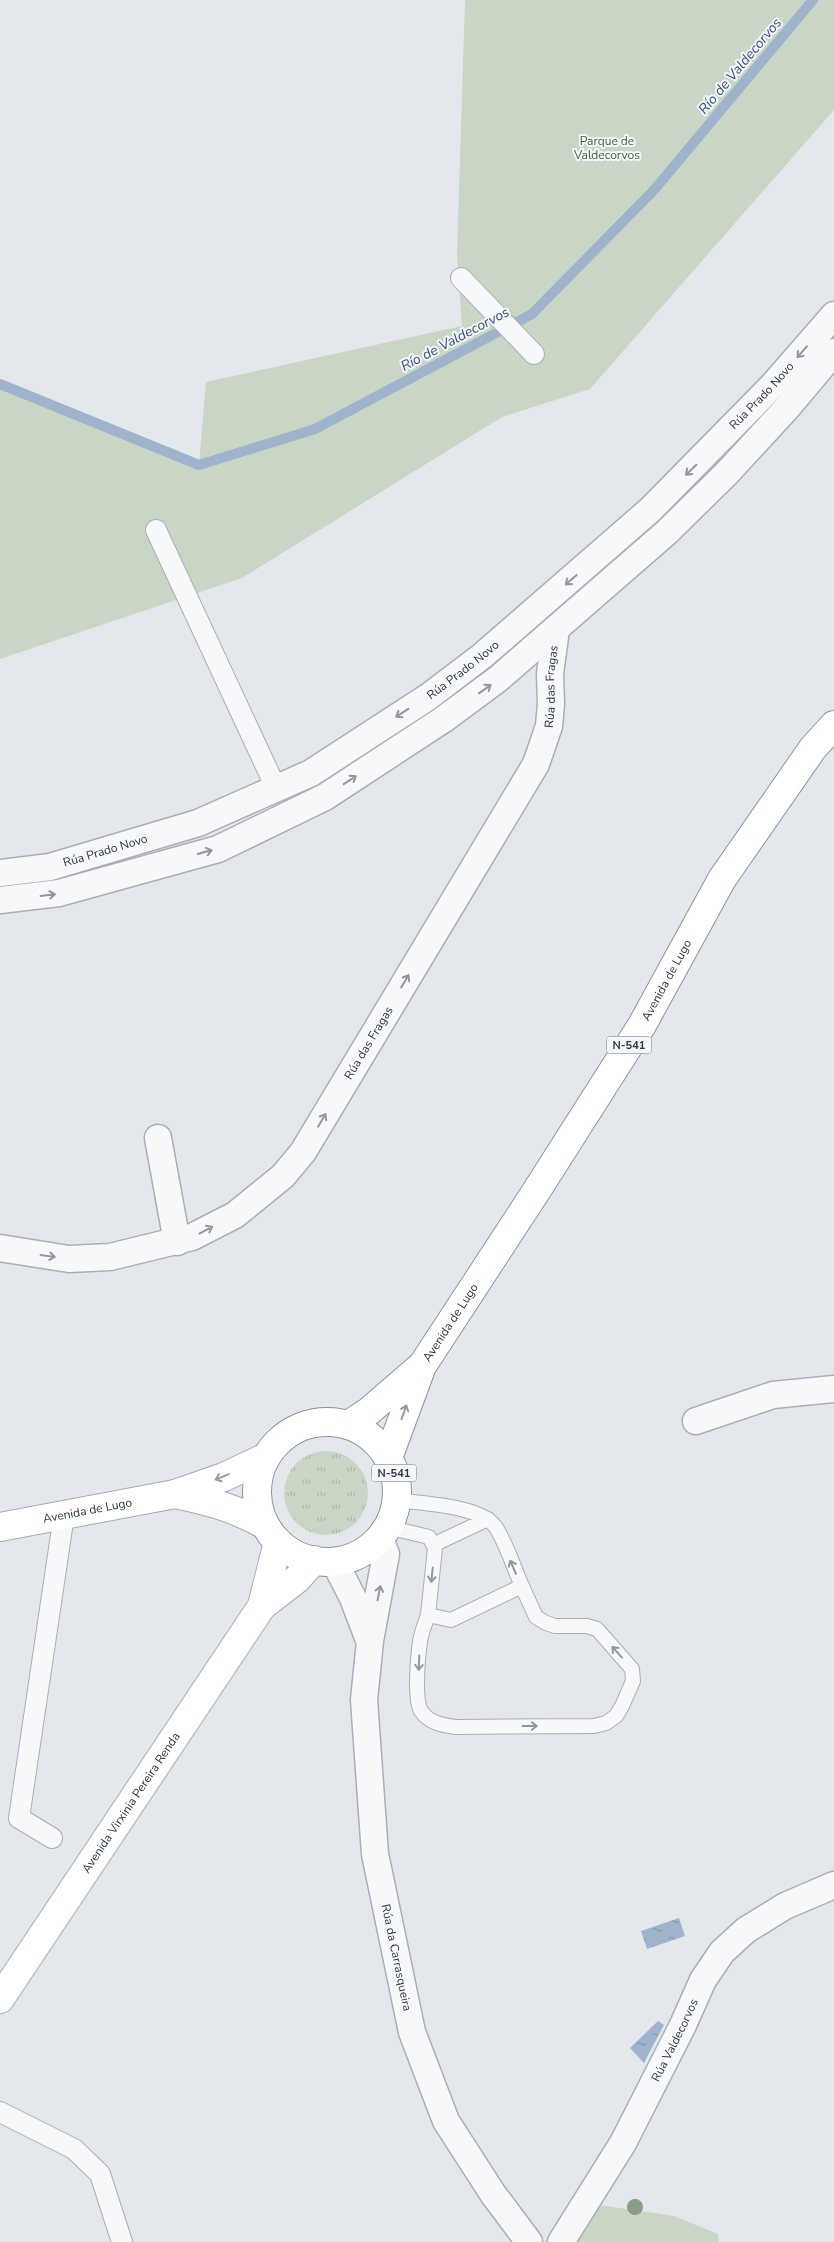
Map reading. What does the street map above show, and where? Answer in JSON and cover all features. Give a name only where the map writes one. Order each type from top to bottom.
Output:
[{"type":"main road","name":"Avenida de Lugo","points":[[388,1458],[422,1366],[642,1025],[722,879],[813,748],[834,725]]},
{"type":"main road","name":"Avenida de Lugo","points":[[348,1425],[368,1412],[422,1366]]},
{"type":"main road","name":"N-541","points":[[272,1533],[259,1509],[257,1489],[266,1457],[276,1443],[293,1430],[311,1423],[330,1422],[348,1425],[371,1438],[388,1458],[396,1479],[396,1500],[384,1532]]},
{"type":"main road","name":"Avenida de Lugo","points":[[0,1527],[175,1494],[224,1477],[266,1457]]},
{"type":"main road","name":"Avenida de Lugo","points":[[175,1494],[223,1505],[241,1512],[272,1533]]},
{"type":"main road","points":[[272,1533],[295,1554],[324,1561],[351,1557],[366,1550],[384,1532]]},
{"type":"main road","name":"Avenida Virxinia Pereira Renda","points":[[262,1606],[272,1533]]},
{"type":"main road","name":"Avenida Virxinia Pereira Renda","points":[[0,1999],[262,1606],[324,1561]]},
{"type":"street","points":[[461,278],[534,354]]},
{"type":"street","name":"Rúa Prado Novo","points":[[0,873],[50,867],[198,823],[311,773],[428,697],[482,656],[656,504],[773,385],[834,315]]},
{"type":"street","name":"Rúa Prado Novo","points":[[0,900],[59,893],[218,849],[316,801],[444,719],[498,679],[667,532],[727,473],[834,352]]},
{"type":"street","points":[[156,530],[276,788]]},
{"type":"street","name":"Rúa das Fragas","points":[[0,1248],[70,1259],[110,1257],[177,1242],[192,1237],[235,1215],[284,1176],[302,1152],[536,764],[549,726],[551,704],[550,674],[556,629]]},
{"type":"street","points":[[158,1138],[177,1242]]},
{"type":"street","points":[[696,1421],[773,1395],[834,1389]]},
{"type":"street","points":[[52,1838],[19,1818],[64,1516]]},
{"type":"street","name":"Rúa da Carrasqueira","points":[[384,1532],[386,1554],[370,1641],[364,1700],[375,1854],[412,2032],[446,2121],[493,2194],[529,2242]]},
{"type":"street","name":"Rúa da Carrasqueira","points":[[324,1561],[354,1598],[370,1641]]},
{"type":"street","name":"Rúa Valdecorvos","points":[[561,2242],[623,2142],[683,2025],[703,1980],[722,1952],[746,1930],[785,1906],[834,1885]]},
{"type":"street","points":[[0,2112],[74,2149],[100,2174],[122,2242]]},
{"type":"lane","points":[[384,1532],[429,1537],[435,1544],[428,1616],[420,1641],[418,1699],[422,1712],[431,1721],[440,1725],[455,1727],[594,1726],[606,1723],[616,1716],[628,1695],[633,1681],[632,1669],[597,1629],[586,1626],[556,1626],[536,1617],[497,1528],[488,1519],[465,1510],[396,1500]]},
{"type":"lane","points":[[435,1544],[488,1519]]},
{"type":"lane","points":[[428,1616],[451,1620],[522,1586]]},
{"type":"green space","name":"Parque de Valdecorvos","points":[[465,0],[834,0],[834,110],[590,389],[502,417],[242,578],[0,659],[0,384],[199,465],[206,382],[462,326],[457,256]]},
{"type":"green space","points":[[326,1451],[349,1458],[361,1470],[368,1493],[361,1516],[349,1528],[326,1535],[303,1528],[291,1516],[284,1493],[291,1470],[303,1458]]},
{"type":"green space","points":[[586,2203],[674,2216],[718,2234],[719,2242],[561,2242]]},
{"type":"water","points":[[679,1918],[685,1936],[647,1949],[641,1931]]},
{"type":"water","points":[[658,2021],[664,2025],[644,2063],[630,2048]]},
{"type":"waterway","name":"Río de Valdecorvos","points":[[0,384],[199,465],[315,429],[532,314],[654,190],[813,0]]}]
